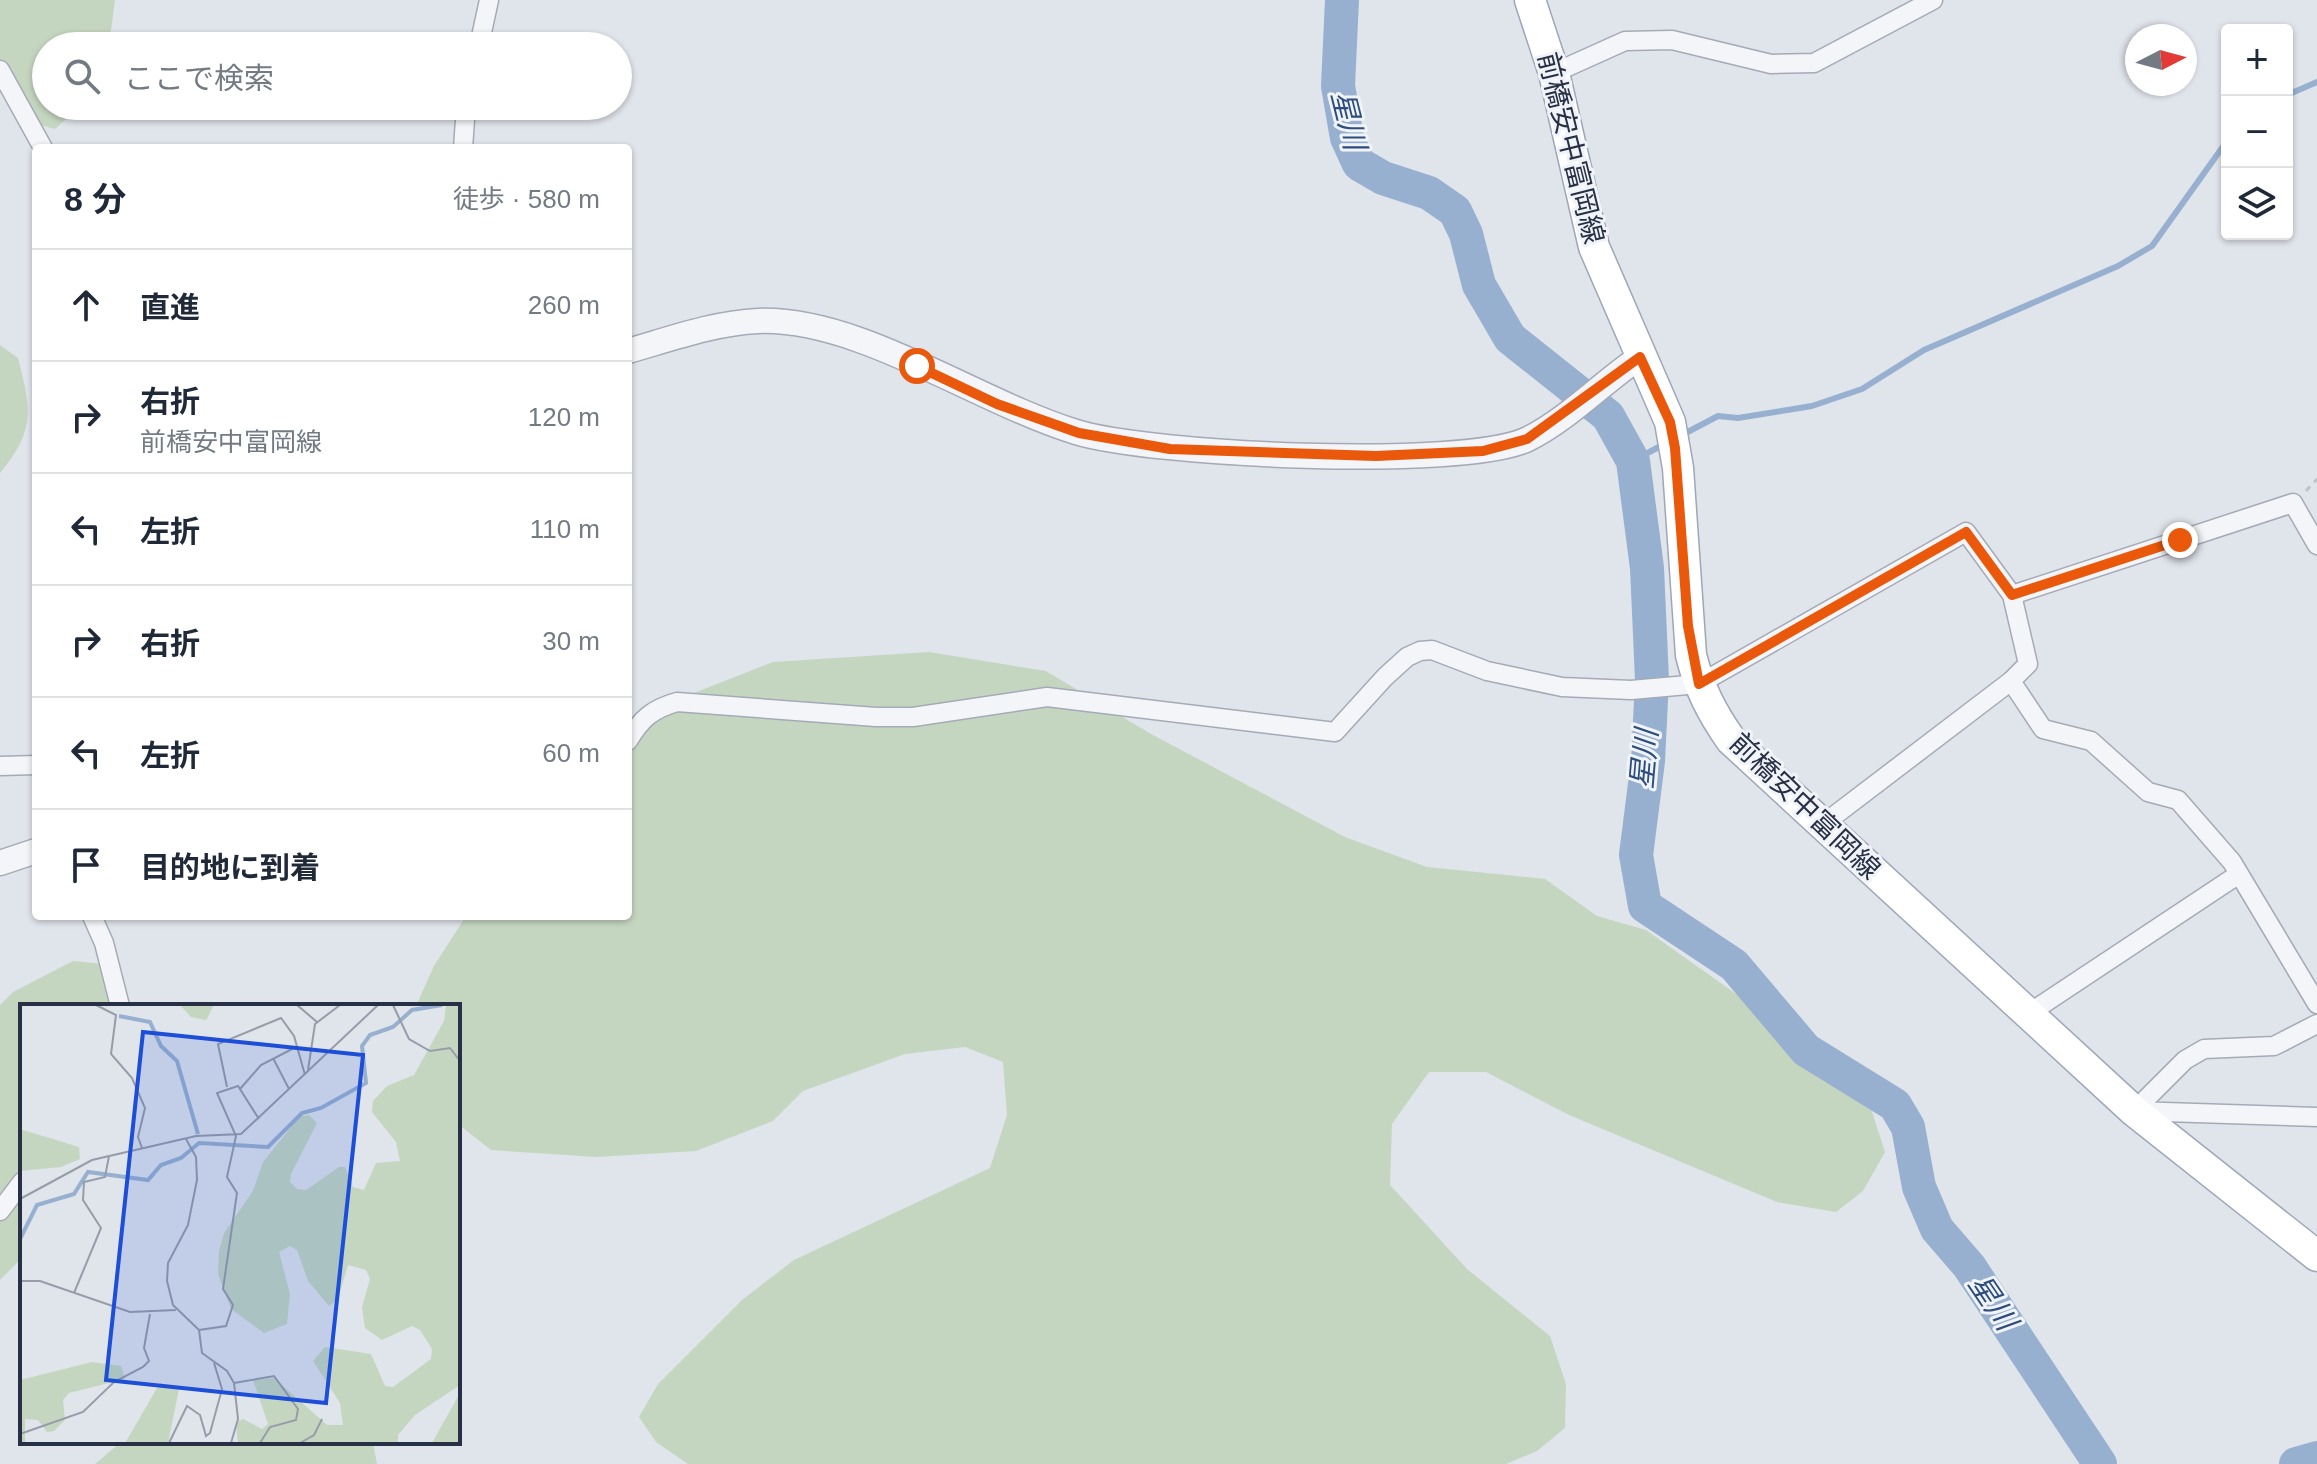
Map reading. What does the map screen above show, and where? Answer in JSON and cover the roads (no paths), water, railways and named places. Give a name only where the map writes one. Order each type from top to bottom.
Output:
[{"type":"main road","name":"前橋安中富岡線","points":[[1530,0],[1554,73],[1591,236],[1670,422],[1675,448],[1688,626],[1699,684],[1731,740],[2134,1111],[2317,1256]]},
{"type":"street","points":[[482,32],[489,0]]},
{"type":"street","points":[[1554,73],[1625,41],[1672,40],[1771,64],[1814,63],[1933,0]]},
{"type":"street","points":[[0,70],[41,144]]},
{"type":"street","points":[[463,144],[465,120]]},
{"type":"street","points":[[632,350],[692,332],[759,321],[816,327],[864,341],[997,404],[1079,433],[1170,449],[1376,456],[1483,451],[1527,439],[1640,357]]},
{"type":"street","points":[[2012,595],[2293,503],[2317,545]]},
{"type":"street","points":[[632,734],[641,719],[658,707],[677,702],[913,717],[1047,697],[1335,732],[1407,657],[1432,650],[1487,671],[1562,687],[1631,690],[1699,684],[1966,532],[2012,595],[2028,664],[2011,681],[1822,825]]},
{"type":"street","points":[[2011,681],[2043,729],[2091,741],[2148,792],[2178,800],[2239,874],[2317,1004]]},
{"type":"street","points":[[0,766],[32,765]]},
{"type":"street","points":[[0,863],[32,852]]},
{"type":"street","points":[[2028,1014],[2239,874]]},
{"type":"street","points":[[94,920],[104,943],[119,1004]]},
{"type":"street","points":[[2134,1111],[2185,1060],[2204,1049],[2274,1046],[2317,1024]]},
{"type":"street","points":[[2134,1111],[2317,1117]]},
{"type":"street","points":[[0,1211],[20,1185]]},
{"type":"waterway","name":"星川","points":[[1342,0],[1338,86],[1347,138],[1359,164],[1383,178],[1429,193],[1455,211],[1466,234],[1479,285],[1510,338],[1608,416],[1633,461],[1647,568],[1652,680],[1648,761],[1636,855],[1645,906],[1734,965],[1806,1050],[1895,1105],[1908,1127],[1919,1187],[1937,1229],[1969,1266],[2100,1464]]},
{"type":"waterway","points":[[2293,92],[2317,82]]},
{"type":"waterway","points":[[1680,436],[1718,416],[1738,418],[1812,406],[1862,389],[1924,350],[2118,266],[2152,246],[2221,149]]},
{"type":"waterway","points":[[1633,461],[1666,443]]},
{"type":"waterway","name":"星川","points":[[2296,1464],[2317,1458]]}]
